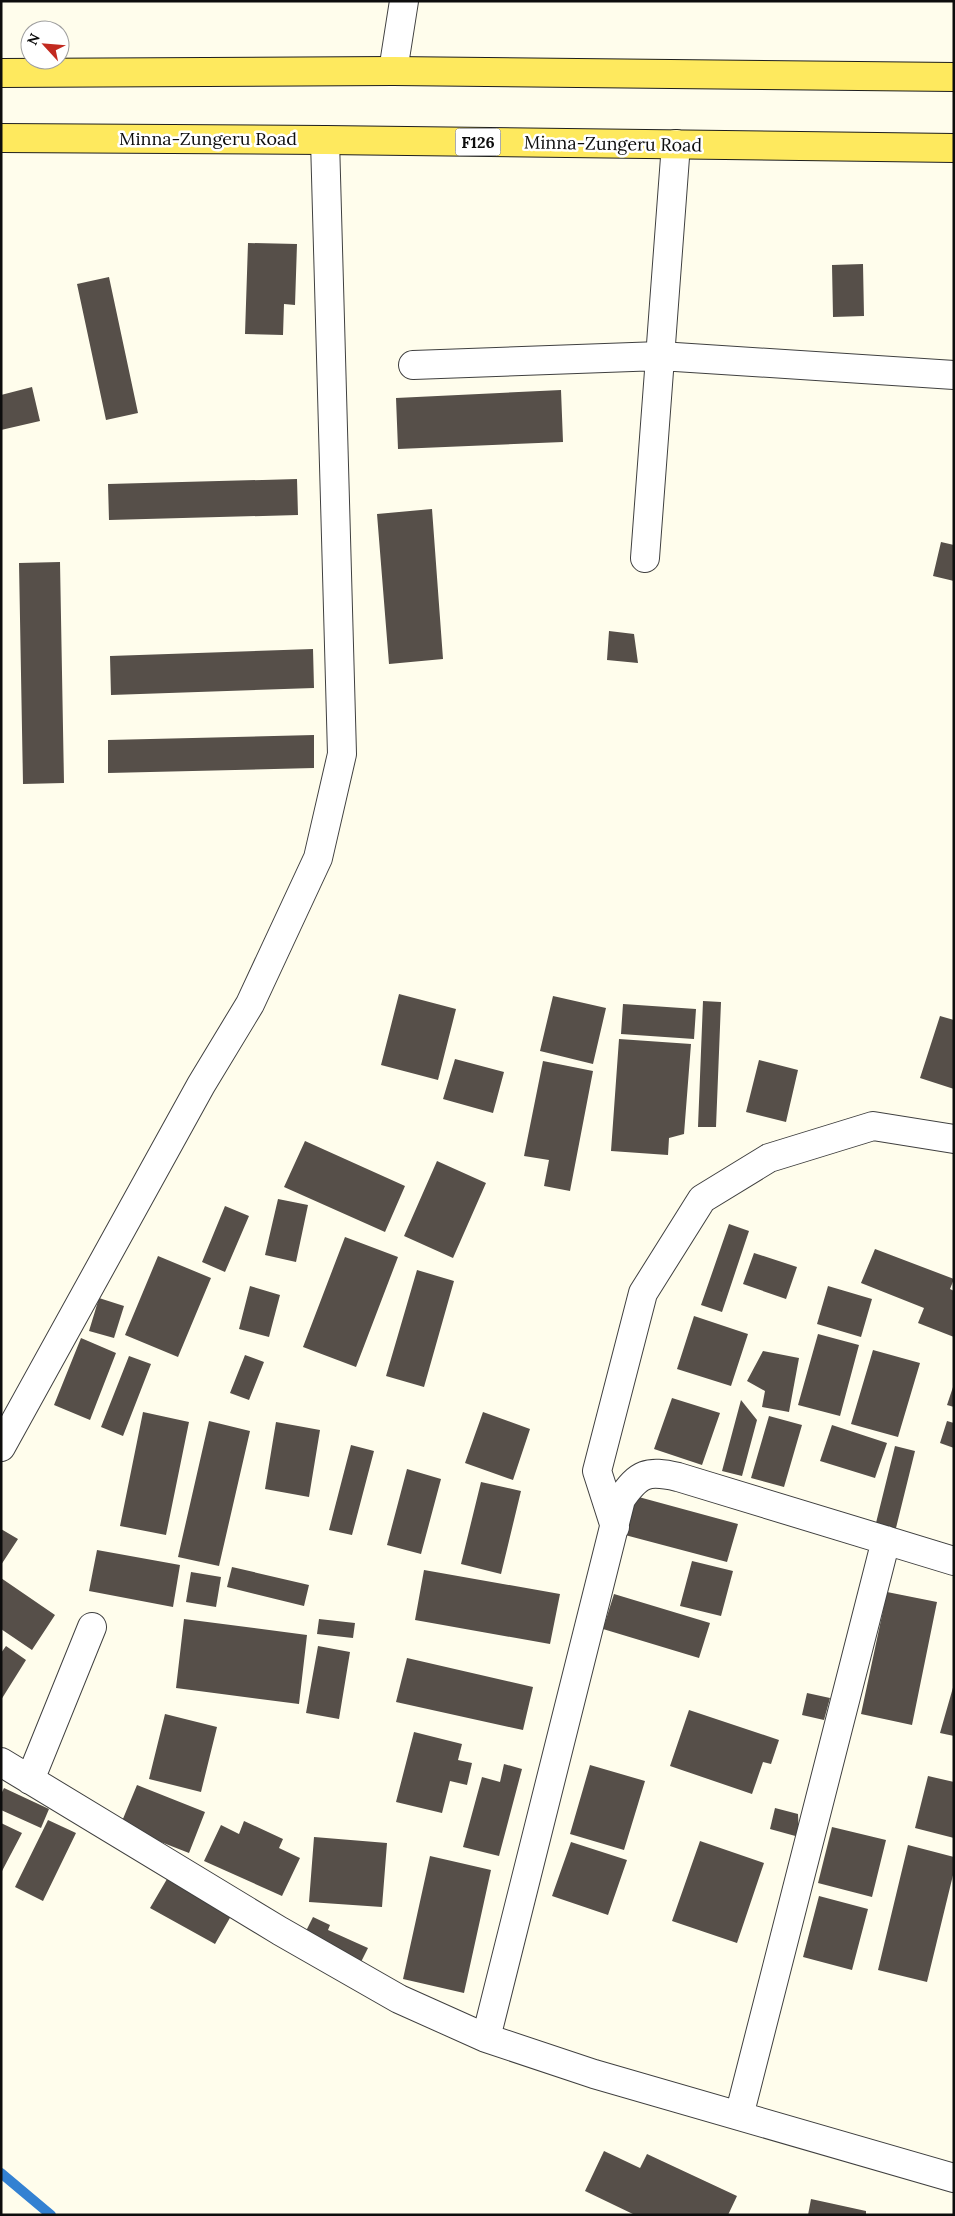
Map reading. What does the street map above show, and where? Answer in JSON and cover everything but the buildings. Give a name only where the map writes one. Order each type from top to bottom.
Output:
[{"type":"main road","points":[[1,73],[393,71],[954,77]]},
{"type":"main road","name":"Minna-Zungeru Road","points":[[1,138],[954,148]]},
{"type":"street","points":[[393,71],[404,1]]},
{"type":"street","points":[[1,1447],[201,1085],[250,1004],[318,858],[342,754],[325,140]]},
{"type":"street","points":[[645,558],[676,144]]},
{"type":"street","points":[[414,365],[660,356],[954,375]]},
{"type":"street","points":[[614,1527],[597,1471],[643,1293],[702,1199],[769,1158],[873,1126],[954,1139]]},
{"type":"street","points":[[486,2038],[621,1499],[634,1480],[657,1472],[954,1561]]},
{"type":"street","points":[[739,2116],[886,1540]]},
{"type":"street","points":[[30,1780],[92,1627]]},
{"type":"street","points":[[1,1762],[280,1931],[398,1999],[486,2038],[594,2074],[954,2178]]},
{"type":"waterway","points":[[1,2173],[51,2215]]}]
